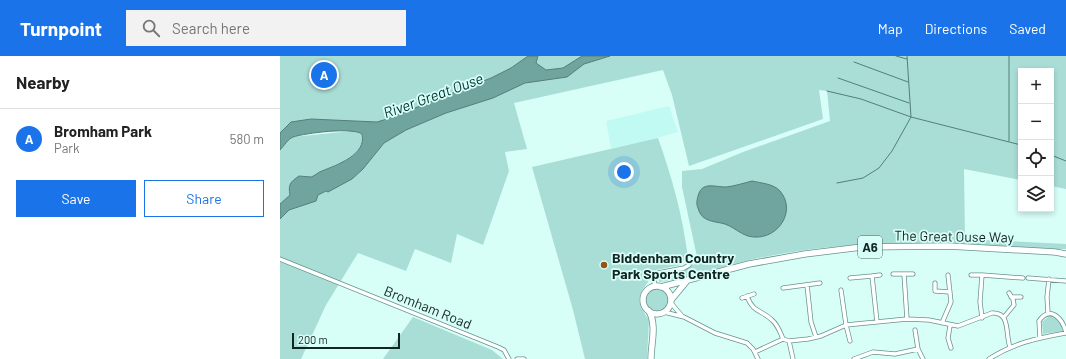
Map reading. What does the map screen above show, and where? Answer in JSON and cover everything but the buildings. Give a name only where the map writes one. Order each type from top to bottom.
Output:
[{"type":"highway","name":"The Great Ouse Way","points":[[658,287],[777,258],[862,247],[948,246],[1055,252],[1066,254]]},
{"type":"highway","name":"The Great Ouse Way","points":[[1055,252],[1066,250]]},
{"type":"highway","points":[[653,328],[687,281]]},
{"type":"highway","points":[[652,359],[652,318],[645,306],[644,297],[647,291],[658,287],[668,292],[671,302]]},
{"type":"highway","points":[[648,311],[656,314],[663,313]]},
{"type":"street","name":"Bromham Road","points":[[280,259],[498,347],[504,350],[509,359]]},
{"type":"street","points":[[658,287],[654,278],[658,273],[684,268],[689,265]]},
{"type":"street","points":[[893,274],[913,274]]},
{"type":"street","points":[[904,274],[907,319]]},
{"type":"street","points":[[942,324],[950,302],[948,275]]},
{"type":"street","points":[[971,275],[1023,278]]},
{"type":"street","points":[[982,275],[980,302],[982,318]]},
{"type":"street","points":[[872,276],[877,322]]},
{"type":"street","points":[[850,278],[880,276]]},
{"type":"street","points":[[1028,278],[1066,281]]},
{"type":"street","points":[[1048,313],[1047,297],[1049,279]]},
{"type":"street","points":[[783,288],[820,283]]},
{"type":"street","points":[[934,283],[936,292],[950,292]]},
{"type":"street","points":[[807,285],[811,322],[816,337]]},
{"type":"street","points":[[841,290],[850,341]]},
{"type":"street","points":[[1004,317],[1014,305],[1012,297],[1009,293]]},
{"type":"street","points":[[742,298],[754,294]]},
{"type":"street","points":[[747,296],[750,304],[755,310],[769,317],[776,324],[783,339]]},
{"type":"street","points":[[1012,297],[1021,297]]},
{"type":"street","points":[[671,302],[684,317]]},
{"type":"street","points":[[663,313],[684,317],[715,333],[747,343],[755,352],[758,359]]},
{"type":"street","points":[[755,352],[783,339],[789,341],[816,337],[846,325],[907,319],[929,320],[950,326],[958,326],[998,313],[1004,317],[1010,347]]},
{"type":"street","points":[[989,359],[1010,347],[1066,332],[1061,320],[1057,316],[1048,313]]},
{"type":"street","points":[[1040,338],[1039,321],[1048,313]]},
{"type":"street","points":[[950,326],[948,338],[951,348]]},
{"type":"street","points":[[915,330],[918,349],[923,359]]},
{"type":"street","points":[[789,341],[793,359]]},
{"type":"street","points":[[854,359],[873,352],[895,354],[918,349]]},
{"type":"street","points":[[997,354],[999,359]]},
{"type":"street","points":[[517,359],[524,359]]},
{"type":"shaded area","points":[[280,56],[528,56],[511,68],[491,78],[387,119],[377,122],[311,119],[280,133]]},
{"type":"shaded area","points":[[528,56],[538,56],[536,63],[546,70],[563,68],[582,56],[610,56],[584,64],[567,77],[525,83],[493,98],[446,113],[406,130],[384,143],[363,169],[352,179],[328,192],[326,191],[318,195],[316,201],[289,210],[280,219],[280,204],[290,195],[290,184],[294,180],[299,176],[310,177],[349,158],[360,148],[362,141],[362,134],[357,132],[318,132],[293,137],[280,150],[280,133],[291,122],[311,119],[377,122],[491,78],[511,68]]},
{"type":"shaded area","points":[[538,56],[582,56],[563,68],[546,70],[536,63]]},
{"type":"shaded area","points":[[610,56],[1066,56],[1066,189],[1054,187],[1054,68],[1018,68],[1018,179],[964,169],[965,239],[1066,244],[1066,249],[1037,249],[948,243],[845,246],[811,249],[776,255],[709,271],[677,282],[676,280],[660,282],[656,277],[658,275],[686,269],[692,264],[694,265],[697,257],[682,187],[682,171],[702,169],[743,152],[830,121],[827,91],[819,90],[823,119],[689,166],[672,95],[663,70],[514,103],[527,149],[505,152],[509,171],[483,245],[457,234],[451,263],[415,249],[406,271],[358,253],[326,305],[301,359],[280,359],[280,219],[289,210],[310,203],[318,195],[352,179],[363,169],[384,143],[397,134],[446,113],[493,98],[525,83],[567,77],[584,64]]},
{"type":"shaded area","points":[[669,106],[678,132],[642,142],[611,148],[606,121]]},
{"type":"shaded area","points":[[352,131],[362,134],[362,141],[355,153],[342,162],[310,177],[299,176],[296,178],[290,195],[280,204],[280,150],[292,137]]},
{"type":"shaded area","name":"Biddenham Country Park Sports Centre","points":[[658,138],[676,197],[688,258],[679,263],[681,265],[656,270],[643,289],[639,299],[641,308],[649,320],[647,359],[585,359],[573,310],[532,167]]},
{"type":"shaded area","points":[[752,181],[774,187],[780,191],[785,199],[786,215],[777,229],[771,233],[754,237],[745,235],[730,226],[706,219],[699,212],[697,202],[702,188],[709,186],[729,187]]},
{"type":"shaded area","points":[[657,289],[665,292],[668,300],[665,308],[657,311],[649,308],[646,300],[649,292]]},
{"type":"shaded area","points":[[1049,316],[1054,316],[1061,322],[1063,331],[1043,334],[1042,322]]},
{"type":"shaded area","points":[[413,317],[492,350],[503,359],[383,359]]},
{"type":"waterway","points":[[896,56],[907,59]]},
{"type":"waterway","points":[[837,183],[863,178],[879,168],[892,151],[911,117],[907,56]]},
{"type":"waterway","points":[[1009,56],[1009,141]]},
{"type":"waterway","points":[[854,62],[908,82]]},
{"type":"waterway","points":[[838,78],[909,103]]},
{"type":"waterway","points":[[827,91],[861,99],[911,117],[1018,144]]},
{"type":"waterway","points":[[1054,156],[1066,161]]},
{"type":"place","name":"Bromham Park","points":[[324,75]]},
{"type":"place","name":"Biddenham Country Park Sports Centre","points":[[604,265]]},
{"type":"water label","name":"River Great Ouse","points":[[433,95]]}]
